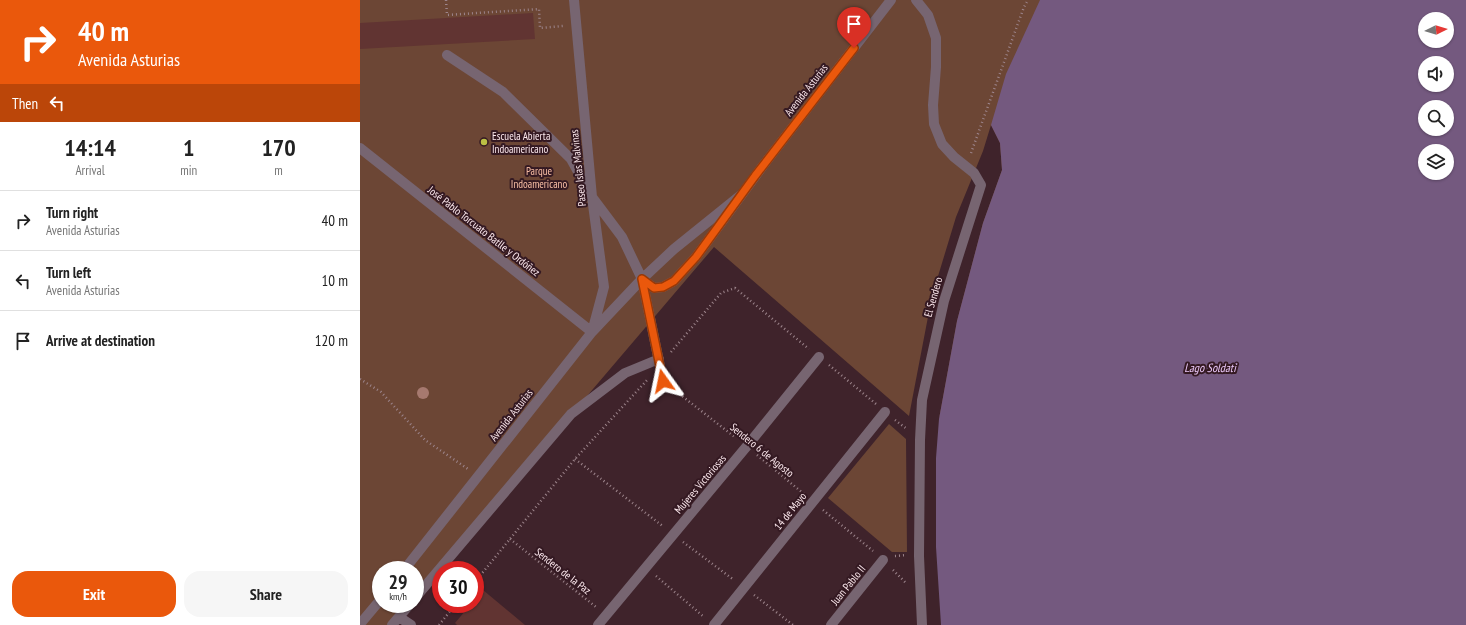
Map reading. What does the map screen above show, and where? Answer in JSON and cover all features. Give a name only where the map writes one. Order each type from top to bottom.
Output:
[{"type":"street","name":"Paseo Islas Malvinas","points":[[574,0],[575,26],[592,196],[604,287],[592,332]]},
{"type":"street","name":"Avenida Asturias","points":[[642,279],[654,288],[663,287],[674,281],[696,257],[891,0]]},
{"type":"street","name":"El Sendero","points":[[916,0],[928,16],[936,38],[936,67],[933,105],[934,124],[942,144],[954,157],[974,173],[978,178],[980,185],[944,301],[922,400],[920,440],[919,556],[922,625]]},
{"type":"street","points":[[446,55],[503,92],[571,159],[592,196],[622,237],[642,279],[663,381]]},
{"type":"street","name":"José Pablo Torcuato Batlle y Ordóñez","points":[[360,148],[592,332]]},
{"type":"street","name":"Avenida Asturias","points":[[411,561],[592,332],[642,279],[674,249],[741,196]]},
{"type":"street","name":"Mujeres Victoriosas","points":[[598,625],[819,357]]},
{"type":"street","points":[[424,587],[571,414],[625,373],[659,363]]},
{"type":"street","name":"14 de Mayo","points":[[714,625],[885,412]]},
{"type":"street","name":"Juan Pablo II","points":[[831,625],[883,560]]},
{"type":"street","points":[[360,624],[372,610]]},
{"type":"street","points":[[392,625],[402,613]]},
{"type":"street","points":[[399,617],[411,625]]},
{"type":"path","points":[[446,0],[447,15],[539,9],[540,28],[575,26]]},
{"type":"path","points":[[966,167],[1024,7],[1028,0]]},
{"type":"path","points":[[484,571],[575,458],[722,293]]},
{"type":"path","points":[[360,379],[380,392],[425,440],[478,476]]},
{"type":"path","name":"Sendero 6 de Agosto","points":[[663,381],[747,446],[813,501],[883,560],[920,597]]},
{"type":"path","name":"Sendero de la Paz","points":[[510,539],[606,615]]},
{"type":"path","points":[[883,560],[898,555],[919,556]]},
{"type":"path","points":[[646,567],[714,625]]},
{"type":"path","points":[[439,625],[449,613]]},
{"type":"green space","name":"Parque Indoamericano","points":[[360,0],[1064,0],[939,419],[957,321],[983,223],[1002,170],[1000,143],[991,125],[983,151],[956,217],[932,296],[909,416],[714,247],[447,561],[432,561],[432,578],[424,587],[424,561],[372,561],[372,613],[402,613],[392,625],[360,625]]},
{"type":"green space","points":[[889,424],[906,439],[907,552],[892,552],[828,498]]},
{"type":"water","name":"Lago Soldati","points":[[1040,0],[1466,0],[1466,625],[941,625],[936,547],[936,458],[939,419],[957,321],[983,223],[1002,170],[1000,143],[991,125],[1006,74]]},
{"type":"building","points":[[533,13],[535,39],[360,49],[360,23]]},
{"type":"building","points":[[484,591],[525,625],[457,625],[455,623],[463,613],[484,613]]},
{"type":"place","name":"Escuela Abierta Indoamericano","points":[[484,142]]},
{"type":"route","points":[[663,381],[642,279],[654,288],[663,287],[674,281],[696,257],[755,176],[854,48]]}]
